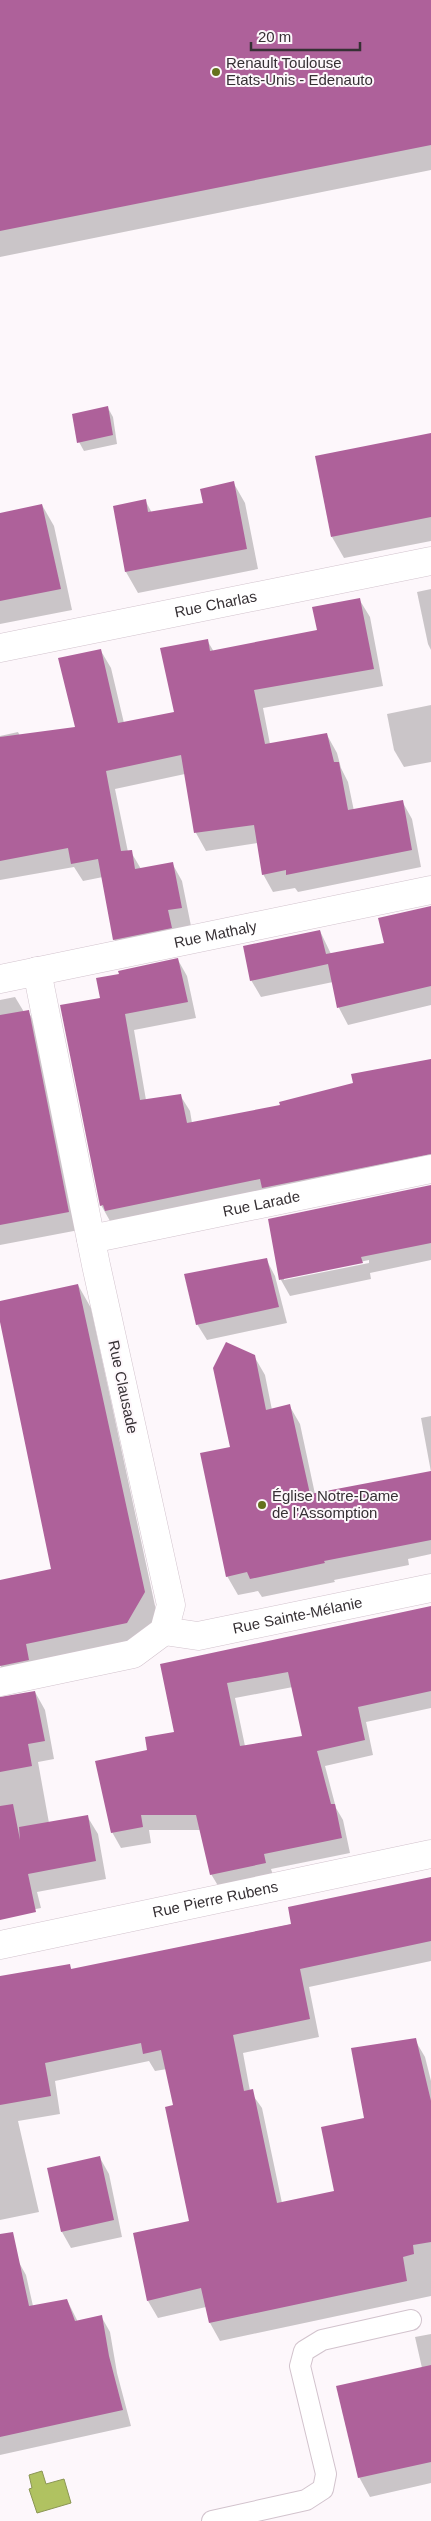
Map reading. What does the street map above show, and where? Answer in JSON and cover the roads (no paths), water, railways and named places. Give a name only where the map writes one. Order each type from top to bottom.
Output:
[{"type":"street","name":"Rue Charlas","points":[[0,648],[431,561]]},
{"type":"street","name":"Rue Mathaly","points":[[0,979],[431,890]]},
{"type":"street","name":"Rue Clausade","points":[[36,972],[91,1239],[171,1605],[164,1630]]},
{"type":"street","name":"Rue Larade","points":[[91,1239],[431,1169]]},
{"type":"street","name":"Rue Sainte-Mélanie","points":[[164,1630],[198,1636],[431,1588]]},
{"type":"street","points":[[0,1682],[133,1654],[164,1630]]},
{"type":"street","name":"Rue Pierre Rubens","points":[[0,1945],[431,1854]]},
{"type":"lane","points":[[212,2521],[306,2500],[323,2489],[326,2474],[300,2366],[304,2351],[322,2340],[410,2320]]},
{"type":"place","name":"Renault Toulouse Etats-Unis - Edenauto","points":[[216,72]]},
{"type":"place","name":"Église Notre-Dame de l'Assomption","points":[[262,1505]]}]
